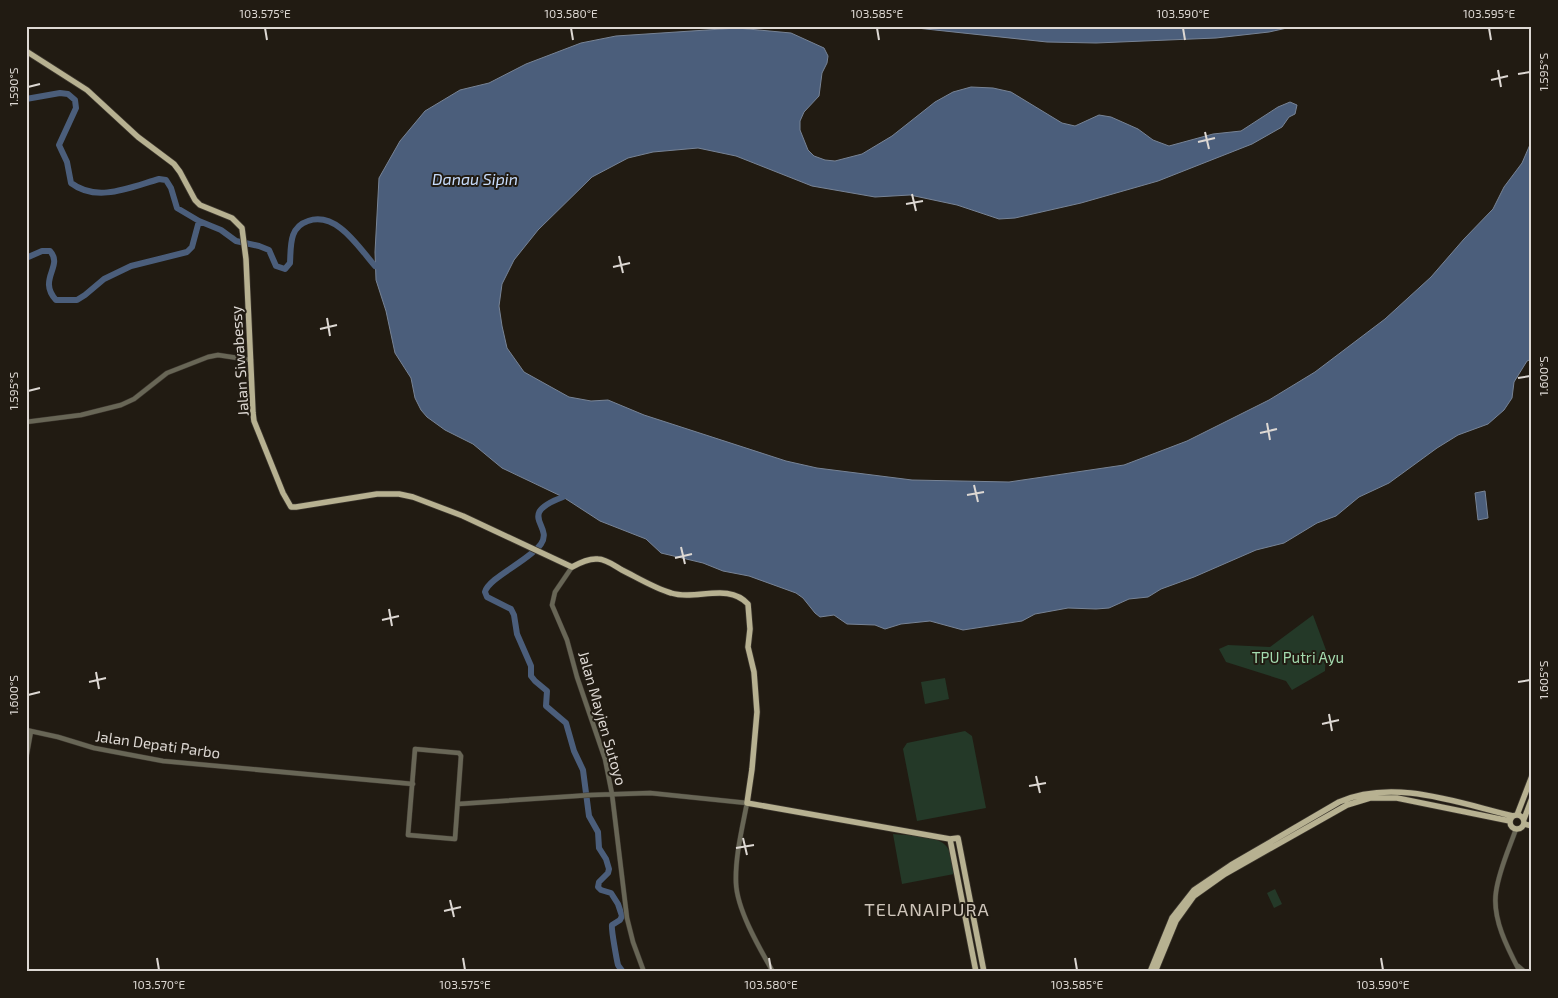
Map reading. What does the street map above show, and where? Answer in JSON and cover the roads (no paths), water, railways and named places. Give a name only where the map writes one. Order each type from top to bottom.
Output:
[{"type":"main road","name":"Jalan Siwabessy","points":[[26,51],[87,90],[127,127],[174,164],[195,200],[200,205],[236,221],[244,232],[254,420],[283,493],[291,506],[296,507],[368,495],[400,494],[462,516],[572,567]]},
{"type":"main road","points":[[572,567],[597,558],[648,584],[673,594],[728,593],[739,595],[748,604],[750,629],[748,647],[754,672],[757,712],[747,803],[950,839],[958,838],[984,972]]},
{"type":"main road","points":[[1532,776],[1513,817],[1511,826],[1516,829],[1520,828],[1532,798]]},
{"type":"main road","points":[[1155,972],[1176,921],[1194,896],[1225,874],[1304,825],[1347,805],[1370,798],[1397,798],[1513,817],[1521,816],[1524,822],[1532,826]]},
{"type":"main road","points":[[1150,972],[1172,918],[1194,890],[1231,865],[1296,830]]},
{"type":"main road","points":[[950,839],[976,972]]},
{"type":"street","points":[[26,422],[63,418],[121,405],[134,399],[167,373],[218,355],[251,360]]},
{"type":"street","name":"Jalan Mayjen Sutoyo","points":[[572,567],[555,592],[552,605],[567,640],[576,677],[605,759],[612,794],[627,918],[644,972]]},
{"type":"street","points":[[26,759],[29,731]]},
{"type":"street","name":"Jalan Depati Parbo","points":[[29,731],[58,737],[94,748],[163,761],[413,784]]},
{"type":"street","points":[[415,749],[459,753],[461,760],[456,839],[408,835],[413,784],[415,749]]},
{"type":"street","points":[[458,804],[582,795],[650,793],[747,803],[738,853],[736,884],[747,920],[773,972]]},
{"type":"street","points":[[1516,829],[1503,866],[1495,901],[1501,930],[1520,972]]},
{"type":"street","points":[[1517,965],[1525,972]]},
{"type":"water","points":[[898,26],[1296,26],[1269,32],[1216,38],[1096,43],[1047,42]]},
{"type":"water","name":"Danau Sipin","points":[[737,28],[791,33],[824,48],[828,56],[822,73],[819,96],[804,112],[800,121],[800,130],[808,150],[814,156],[825,160],[835,161],[862,154],[892,136],[935,102],[953,92],[971,87],[993,88],[1011,92],[1062,123],[1075,126],[1099,115],[1111,117],[1138,129],[1153,140],[1169,146],[1213,134],[1241,131],[1278,107],[1290,102],[1297,105],[1295,114],[1289,117],[1282,127],[1252,144],[1158,181],[1081,203],[1015,218],[999,219],[957,205],[910,195],[875,197],[812,186],[736,156],[698,148],[653,152],[628,158],[592,177],[538,230],[514,260],[502,284],[499,306],[507,348],[524,372],[569,397],[591,401],[608,400],[644,415],[786,461],[817,468],[912,480],[1009,482],[1124,465],[1187,441],[1269,400],[1315,372],[1385,319],[1431,277],[1493,209],[1504,187],[1522,163],[1532,140],[1532,359],[1527,361],[1514,382],[1512,398],[1504,410],[1488,424],[1458,435],[1389,483],[1359,497],[1336,516],[1317,523],[1284,543],[1256,550],[1161,589],[1148,597],[1129,599],[1109,608],[1068,608],[1035,614],[1022,621],[963,630],[930,621],[901,624],[885,629],[875,625],[847,624],[834,615],[820,617],[796,593],[749,576],[723,571],[703,563],[661,553],[646,539],[600,521],[563,497],[502,468],[473,444],[445,430],[427,417],[421,410],[415,398],[411,378],[395,353],[386,311],[376,280],[375,252],[379,178],[400,141],[425,111],[460,90],[489,83],[526,64],[581,43],[616,36]]},
{"type":"water","points":[[1485,491],[1488,518],[1478,520],[1475,493]]},
{"type":"waterway","points":[[26,99],[60,93],[68,94],[75,100],[76,108],[59,145],[67,162],[71,183],[81,189],[92,192],[114,192],[159,179],[166,180],[171,188],[177,208],[199,221],[221,230],[236,241],[269,250],[276,266],[285,269],[290,263],[292,238],[297,228],[308,221],[319,219],[328,221],[346,233],[375,266]]},
{"type":"waterway","points":[[26,258],[42,251],[50,251],[54,262],[49,279],[51,292],[56,300],[77,300],[104,279],[131,266],[187,252],[192,247],[199,221]]},
{"type":"waterway","points":[[563,497],[549,503],[541,509],[538,515],[544,537],[541,544],[536,550],[493,581],[485,592],[487,597],[511,609],[514,615],[517,634],[531,666],[531,676],[547,691],[546,706],[566,723],[574,751],[583,770],[589,816],[598,832],[599,848],[606,859],[609,869],[608,873],[599,882],[598,887],[611,893],[618,904],[622,916],[620,920],[612,925],[612,928],[618,965],[623,972]]},
{"type":"district","name":"TELANAIPURA","points":[[927,909]]},
{"type":"park label","name":"TPU Putri Ayu","points":[[1298,657]]}]
